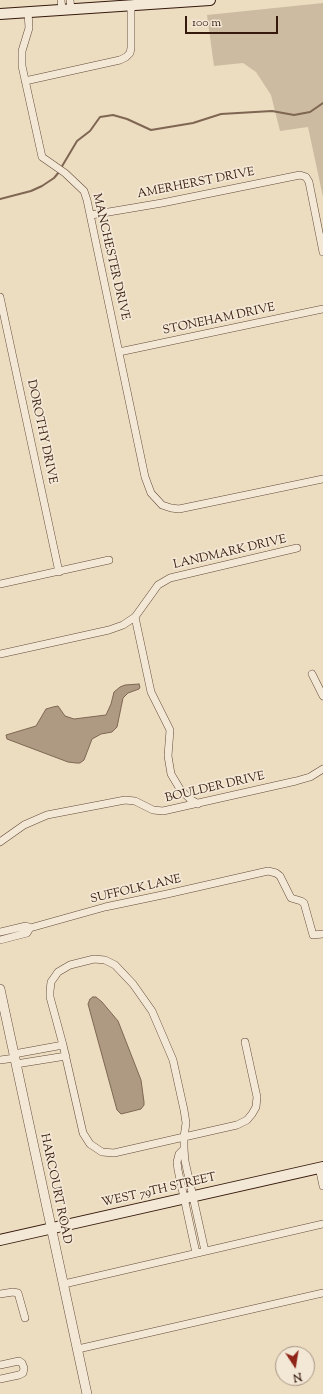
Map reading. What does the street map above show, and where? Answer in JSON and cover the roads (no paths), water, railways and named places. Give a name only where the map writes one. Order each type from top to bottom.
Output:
[{"type":"main road","points":[[0,14],[67,7],[210,0]]},
{"type":"main road","name":"WEST 79TH STREET","points":[[0,1240],[321,1167]]},
{"type":"street","points":[[61,0],[67,7]]},
{"type":"street","points":[[25,81],[120,60],[126,57],[131,48],[131,5]]},
{"type":"street","name":"MANCHESTER DRIVE","points":[[28,12],[29,30],[22,51],[22,58],[25,81],[42,157],[48,163],[65,173],[84,191],[91,215],[145,477],[150,491],[162,505],[179,509],[323,479]]},
{"type":"street","name":"AMERHERST DRIVE","points":[[91,215],[162,203],[298,175],[304,176],[308,182],[323,252]]},
{"type":"street","name":"DOROTHY DRIVE","points":[[0,297],[59,572]]},
{"type":"street","name":"STONEHAM DRIVE","points":[[119,352],[323,309]]},
{"type":"street","name":"LANDMARK DRIVE","points":[[0,654],[109,630],[123,625],[135,617],[158,586],[170,578],[297,548]]},
{"type":"street","points":[[0,584],[108,560]]},
{"type":"street","points":[[135,617],[151,692],[170,729],[171,735],[168,756],[171,774],[180,789],[190,799],[198,804]]},
{"type":"street","points":[[312,674],[323,696]]},
{"type":"street","name":"BOULDER DRIVE","points":[[0,842],[19,828],[40,817],[125,800],[135,801],[153,810],[161,811],[296,781],[310,777],[323,769]]},
{"type":"street","name":"SUFFOLK LANE","points":[[0,940],[28,933],[30,928],[105,907],[268,871],[276,873],[280,876],[290,896],[294,899],[302,901],[313,935],[323,934]]},
{"type":"street","points":[[0,932],[26,926],[30,928]]},
{"type":"street","points":[[205,1251],[177,1162],[179,1154],[184,1149],[184,1137],[186,1117],[174,1064],[156,1018],[146,1001],[133,984],[115,965],[109,961],[94,959],[70,965],[62,968],[51,982],[51,1000],[64,1046],[83,1133],[88,1143],[95,1149],[104,1152],[114,1153],[184,1137],[237,1125],[244,1122],[251,1116],[256,1107],[257,1097],[245,1042]]},
{"type":"street","name":"HARCOURT ROAD","points":[[0,989],[87,1394]]},
{"type":"street","points":[[15,1058],[64,1046]]},
{"type":"street","points":[[0,1060],[66,1056]]},
{"type":"street","points":[[321,1167],[323,1186]]},
{"type":"street","points":[[188,1197],[196,1253]]},
{"type":"street","points":[[64,1284],[323,1224]]},
{"type":"street","points":[[0,1294],[13,1292],[18,1293],[25,1318]]},
{"type":"street","points":[[78,1349],[323,1293]]},
{"type":"street","points":[[0,1365],[19,1361],[24,1365],[24,1369],[23,1373],[19,1375],[0,1379]]},
{"type":"waterway","points":[[61,168],[77,141],[90,131],[100,117],[113,115],[127,119],[151,130],[193,123],[221,114],[272,111],[294,115],[310,112],[323,103]]},
{"type":"waterway","points":[[0,199],[31,191],[42,186],[54,178],[59,172]]}]
